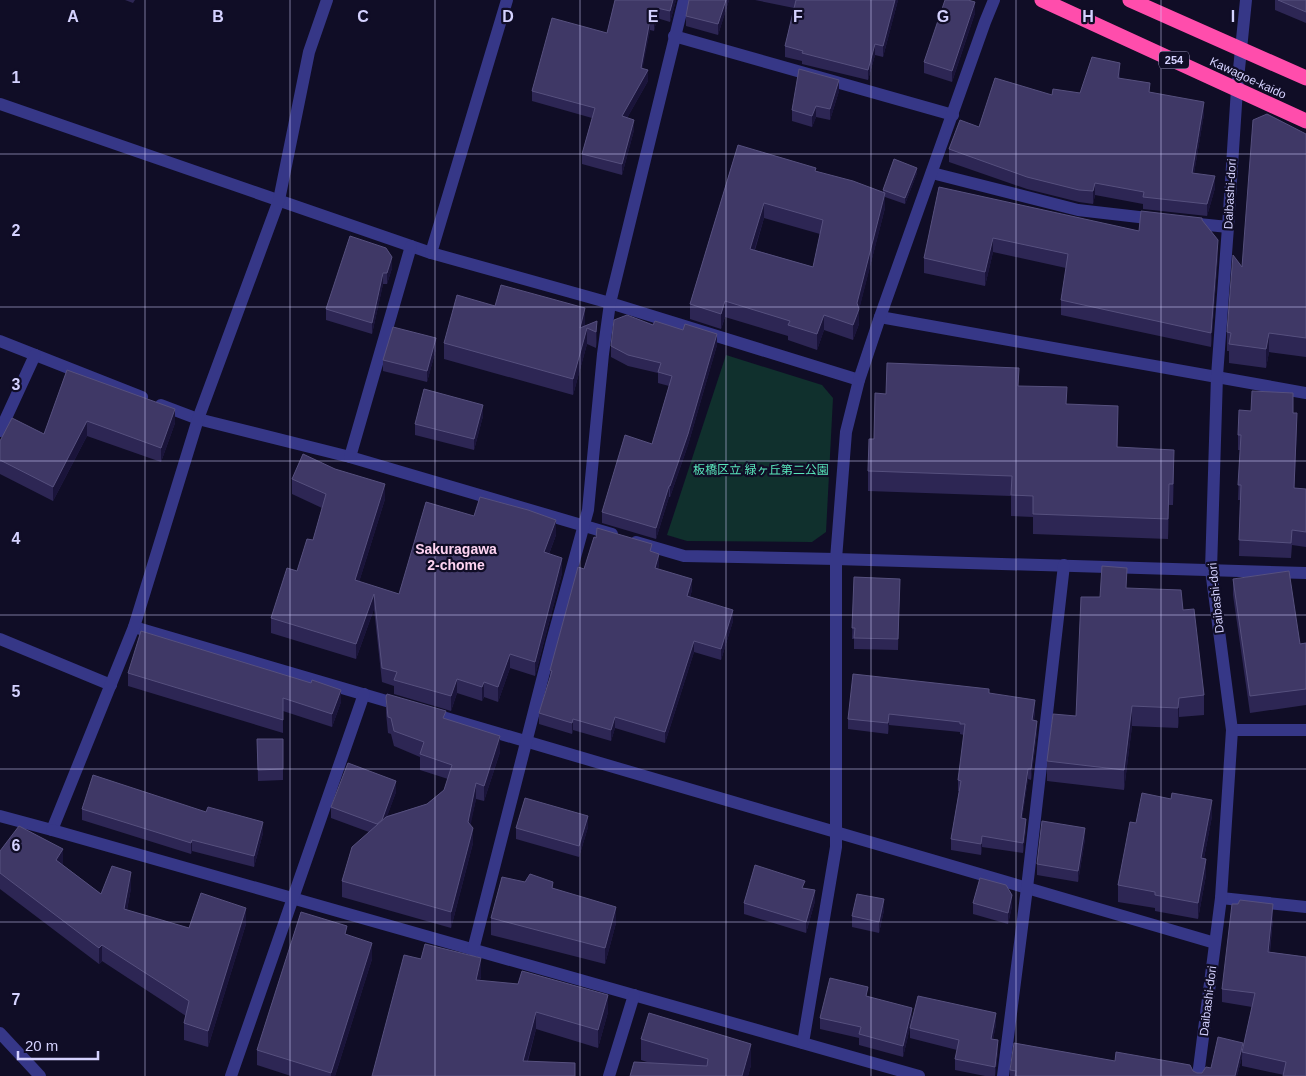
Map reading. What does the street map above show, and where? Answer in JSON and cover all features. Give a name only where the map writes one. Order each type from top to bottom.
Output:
[{"type":"highway","name":"Kawagoe-kaido","points":[[1042,0],[1306,121]]},
{"type":"highway","name":"Kawagoe-kaido","points":[[1130,0],[1306,78]]},
{"type":"street","points":[[52,830],[134,627],[198,420],[279,200],[309,52],[327,0]]},
{"type":"street","points":[[431,253],[506,0]]},
{"type":"street","points":[[473,950],[552,641],[588,510],[603,354],[610,303],[684,0]]},
{"type":"street","points":[[802,1043],[836,847],[836,559],[846,432],[859,380],[880,317],[994,0]]},
{"type":"street","name":"Daibashi-dori","points":[[1198,1076],[1221,898],[1232,730],[1211,570],[1216,376],[1240,49],[1246,0]]},
{"type":"street","points":[[674,36],[953,116]]},
{"type":"street","points":[[0,104],[431,253],[610,303],[859,380]]},
{"type":"street","points":[[932,173],[1078,210],[1228,227]]},
{"type":"street","points":[[350,457],[411,246]]},
{"type":"street","points":[[880,317],[1306,393]]},
{"type":"street","points":[[0,341],[198,420],[350,457],[684,556],[1306,573]]},
{"type":"street","points":[[0,431],[35,355]]},
{"type":"street","points":[[1003,1076],[1027,888],[1064,565]]},
{"type":"street","points":[[134,627],[1215,943]]},
{"type":"street","points":[[0,639],[111,685]]},
{"type":"street","points":[[230,1076],[364,694]]},
{"type":"street","points":[[1232,730],[1306,730]]},
{"type":"street","points":[[0,816],[919,1076]]},
{"type":"street","points":[[1221,898],[1306,907]]},
{"type":"street","points":[[608,1076],[634,995]]},
{"type":"street","points":[[0,1034],[40,1076]]},
{"type":"green space","name":"板橋区立 緑ヶ丘第二公園","points":[[726,355],[822,385],[833,398],[826,532],[812,542],[687,541],[667,535]]},
{"type":"building","points":[[615,0],[673,0],[670,11],[657,8],[654,21],[650,20],[641,68],[648,70],[622,116],[634,120],[622,164],[582,154],[595,108],[532,91],[552,18],[607,33]]},
{"type":"building","points":[[689,0],[726,0],[718,24],[686,16]]},
{"type":"building","points":[[796,0],[895,0],[883,46],[875,44],[868,70],[802,53],[803,51],[785,46]]},
{"type":"building","points":[[945,0],[968,0],[975,2],[952,71],[924,62]]},
{"type":"building","points":[[1278,0],[1306,0],[1306,12]]},
{"type":"building","points":[[1092,57],[1120,63],[1118,78],[1150,83],[1149,92],[1204,102],[1192,173],[1215,176],[1207,204],[1143,197],[1144,192],[1095,183],[1093,191],[1079,190],[1027,177],[949,149],[960,120],[979,127],[995,78],[1052,95],[1053,89],[1080,93]]},
{"type":"building","points":[[799,69],[839,80],[830,109],[816,106],[812,116],[792,110]]},
{"type":"building","points":[[1267,114],[1306,134],[1306,338],[1269,333],[1266,349],[1229,344],[1231,333],[1227,332],[1233,255],[1242,267],[1253,120]]},
{"type":"building","points":[[738,145],[816,168],[815,171],[853,181],[885,193],[857,303],[859,309],[853,325],[824,315],[817,334],[788,325],[790,321],[725,301],[721,314],[690,304]],"holes":[[[764,203],[823,220],[813,267],[750,249]]]},
{"type":"building","points":[[894,159],[917,168],[905,198],[883,190]]},
{"type":"building","points":[[939,187],[1139,231],[1141,211],[1202,218],[1218,240],[1211,333],[1061,300],[1068,254],[993,238],[985,272],[924,258]]},
{"type":"building","points":[[350,236],[386,248],[392,257],[387,273],[383,273],[372,323],[326,309]]},
{"type":"building","points":[[501,285],[585,308],[580,328],[597,321],[596,332],[587,328],[573,379],[444,343],[457,295],[495,306]]},
{"type":"building","points":[[627,315],[653,325],[655,321],[683,330],[685,324],[717,334],[688,434],[656,528],[602,512],[625,435],[652,444],[672,376],[658,372],[661,363],[628,355],[611,346],[614,320]]},
{"type":"building","points":[[393,327],[436,338],[427,371],[383,360]]},
{"type":"building","points":[[887,363],[1019,368],[1018,386],[1067,387],[1066,404],[1118,406],[1117,447],[1174,450],[1173,484],[1169,484],[1168,519],[1033,514],[1033,496],[1011,495],[1012,476],[868,471],[869,439],[874,439],[875,393],[886,394]]},
{"type":"building","points":[[67,370],[175,409],[161,448],[87,421],[53,487],[0,460],[0,441],[12,418],[44,434]]},
{"type":"building","points":[[424,389],[483,405],[474,439],[415,424]]},
{"type":"building","points":[[1252,391],[1293,393],[1293,413],[1297,413],[1294,488],[1306,489],[1306,532],[1292,530],[1291,543],[1239,540],[1241,485],[1238,485],[1241,435],[1238,435],[1239,410],[1251,411]]},
{"type":"building","points":[[303,454],[335,469],[385,484],[355,580],[399,594],[426,502],[474,516],[480,497],[556,520],[544,552],[562,558],[535,662],[510,654],[498,687],[484,682],[482,687],[457,679],[451,696],[394,680],[397,672],[382,668],[374,594],[356,644],[271,618],[287,568],[297,571],[307,539],[313,540],[326,494],[292,479]]},
{"type":"building","points":[[597,528],[652,544],[650,551],[659,554],[655,568],[692,579],[687,596],[733,610],[721,649],[694,641],[665,732],[615,717],[611,730],[573,719],[572,723],[539,713],[552,671],[550,670],[578,567],[584,569],[594,537],[596,538]]},
{"type":"building","points":[[1102,566],[1127,568],[1126,588],[1181,590],[1183,610],[1194,609],[1204,695],[1179,698],[1178,708],[1132,706],[1124,770],[1047,761],[1053,714],[1076,716],[1081,597],[1100,597]]},
{"type":"building","points":[[1289,571],[1300,644],[1306,643],[1306,689],[1250,696],[1233,579]]},
{"type":"building","points":[[854,577],[900,579],[898,639],[854,638],[855,628],[852,628]]},
{"type":"building","points":[[141,631],[311,683],[312,680],[341,690],[332,714],[283,698],[283,720],[128,673]]},
{"type":"building","points":[[853,674],[989,689],[989,693],[1035,700],[1032,720],[1037,721],[1031,769],[1028,769],[1021,818],[1026,819],[1023,843],[982,836],[981,844],[951,839],[961,781],[958,780],[965,724],[889,714],[888,723],[848,719]]},
{"type":"building","points":[[387,694],[446,711],[443,718],[500,736],[484,786],[476,783],[468,822],[473,828],[451,912],[342,881],[352,847],[386,817],[427,804],[444,790],[452,765],[420,754],[424,742],[394,731],[391,718],[388,717]]},
{"type":"building","points":[[257,739],[283,739],[283,769],[258,770]]},
{"type":"building","points":[[348,763],[396,781],[382,820],[377,824],[331,807]]},
{"type":"building","points":[[93,775],[206,812],[208,807],[263,822],[254,856],[192,840],[191,843],[82,809]]},
{"type":"building","points":[[1142,793],[1171,799],[1172,793],[1212,800],[1201,858],[1206,859],[1198,903],[1155,895],[1155,892],[1118,885],[1130,822],[1136,823]]},
{"type":"building","points":[[525,798],[588,816],[579,846],[516,828]]},
{"type":"building","points":[[1042,821],[1085,828],[1078,871],[1037,864]]},
{"type":"building","points":[[19,826],[63,849],[56,860],[101,894],[112,866],[131,872],[124,909],[189,928],[201,893],[246,908],[208,1031],[184,1023],[189,1001],[102,945],[99,948],[0,873],[0,851]]},
{"type":"building","points":[[755,865],[805,881],[802,888],[815,890],[806,922],[744,903]]},
{"type":"building","points":[[530,874],[553,882],[552,888],[616,907],[605,948],[491,918],[502,877],[525,882]]},
{"type":"building","points":[[980,878],[1006,885],[1012,895],[1008,913],[973,903]]},
{"type":"building","points":[[857,894],[884,899],[879,922],[852,916]]},
{"type":"building","points":[[1240,900],[1273,904],[1268,952],[1306,957],[1306,1076],[1283,1076],[1286,1062],[1242,1052],[1255,993],[1222,989],[1232,904],[1238,904]]},
{"type":"building","points":[[301,912],[347,926],[345,934],[372,943],[331,1073],[257,1050]]},
{"type":"building","points":[[425,944],[481,958],[476,980],[518,984],[522,971],[608,995],[598,1030],[536,1012],[523,1061],[575,1063],[575,1076],[372,1076],[404,955],[421,959]]},
{"type":"building","points":[[830,978],[868,987],[866,996],[912,1008],[903,1046],[859,1034],[861,1027],[820,1018]]},
{"type":"building","points":[[918,996],[996,1013],[991,1039],[998,1040],[995,1067],[955,1059],[959,1040],[910,1028]]},
{"type":"building","points":[[649,1013],[751,1044],[742,1076],[630,1076],[634,1062],[707,1066],[708,1059],[641,1039]]},
{"type":"building","points":[[1218,1037],[1243,1043],[1235,1076],[1015,1076],[1016,1071],[1010,1070],[1014,1043],[1115,1061],[1116,1052],[1190,1065],[1193,1071],[1202,1073],[1206,1067],[1211,1068]]},
{"type":"district","name":"Sakuragawa 2-chome","points":[[456,558]]}]
